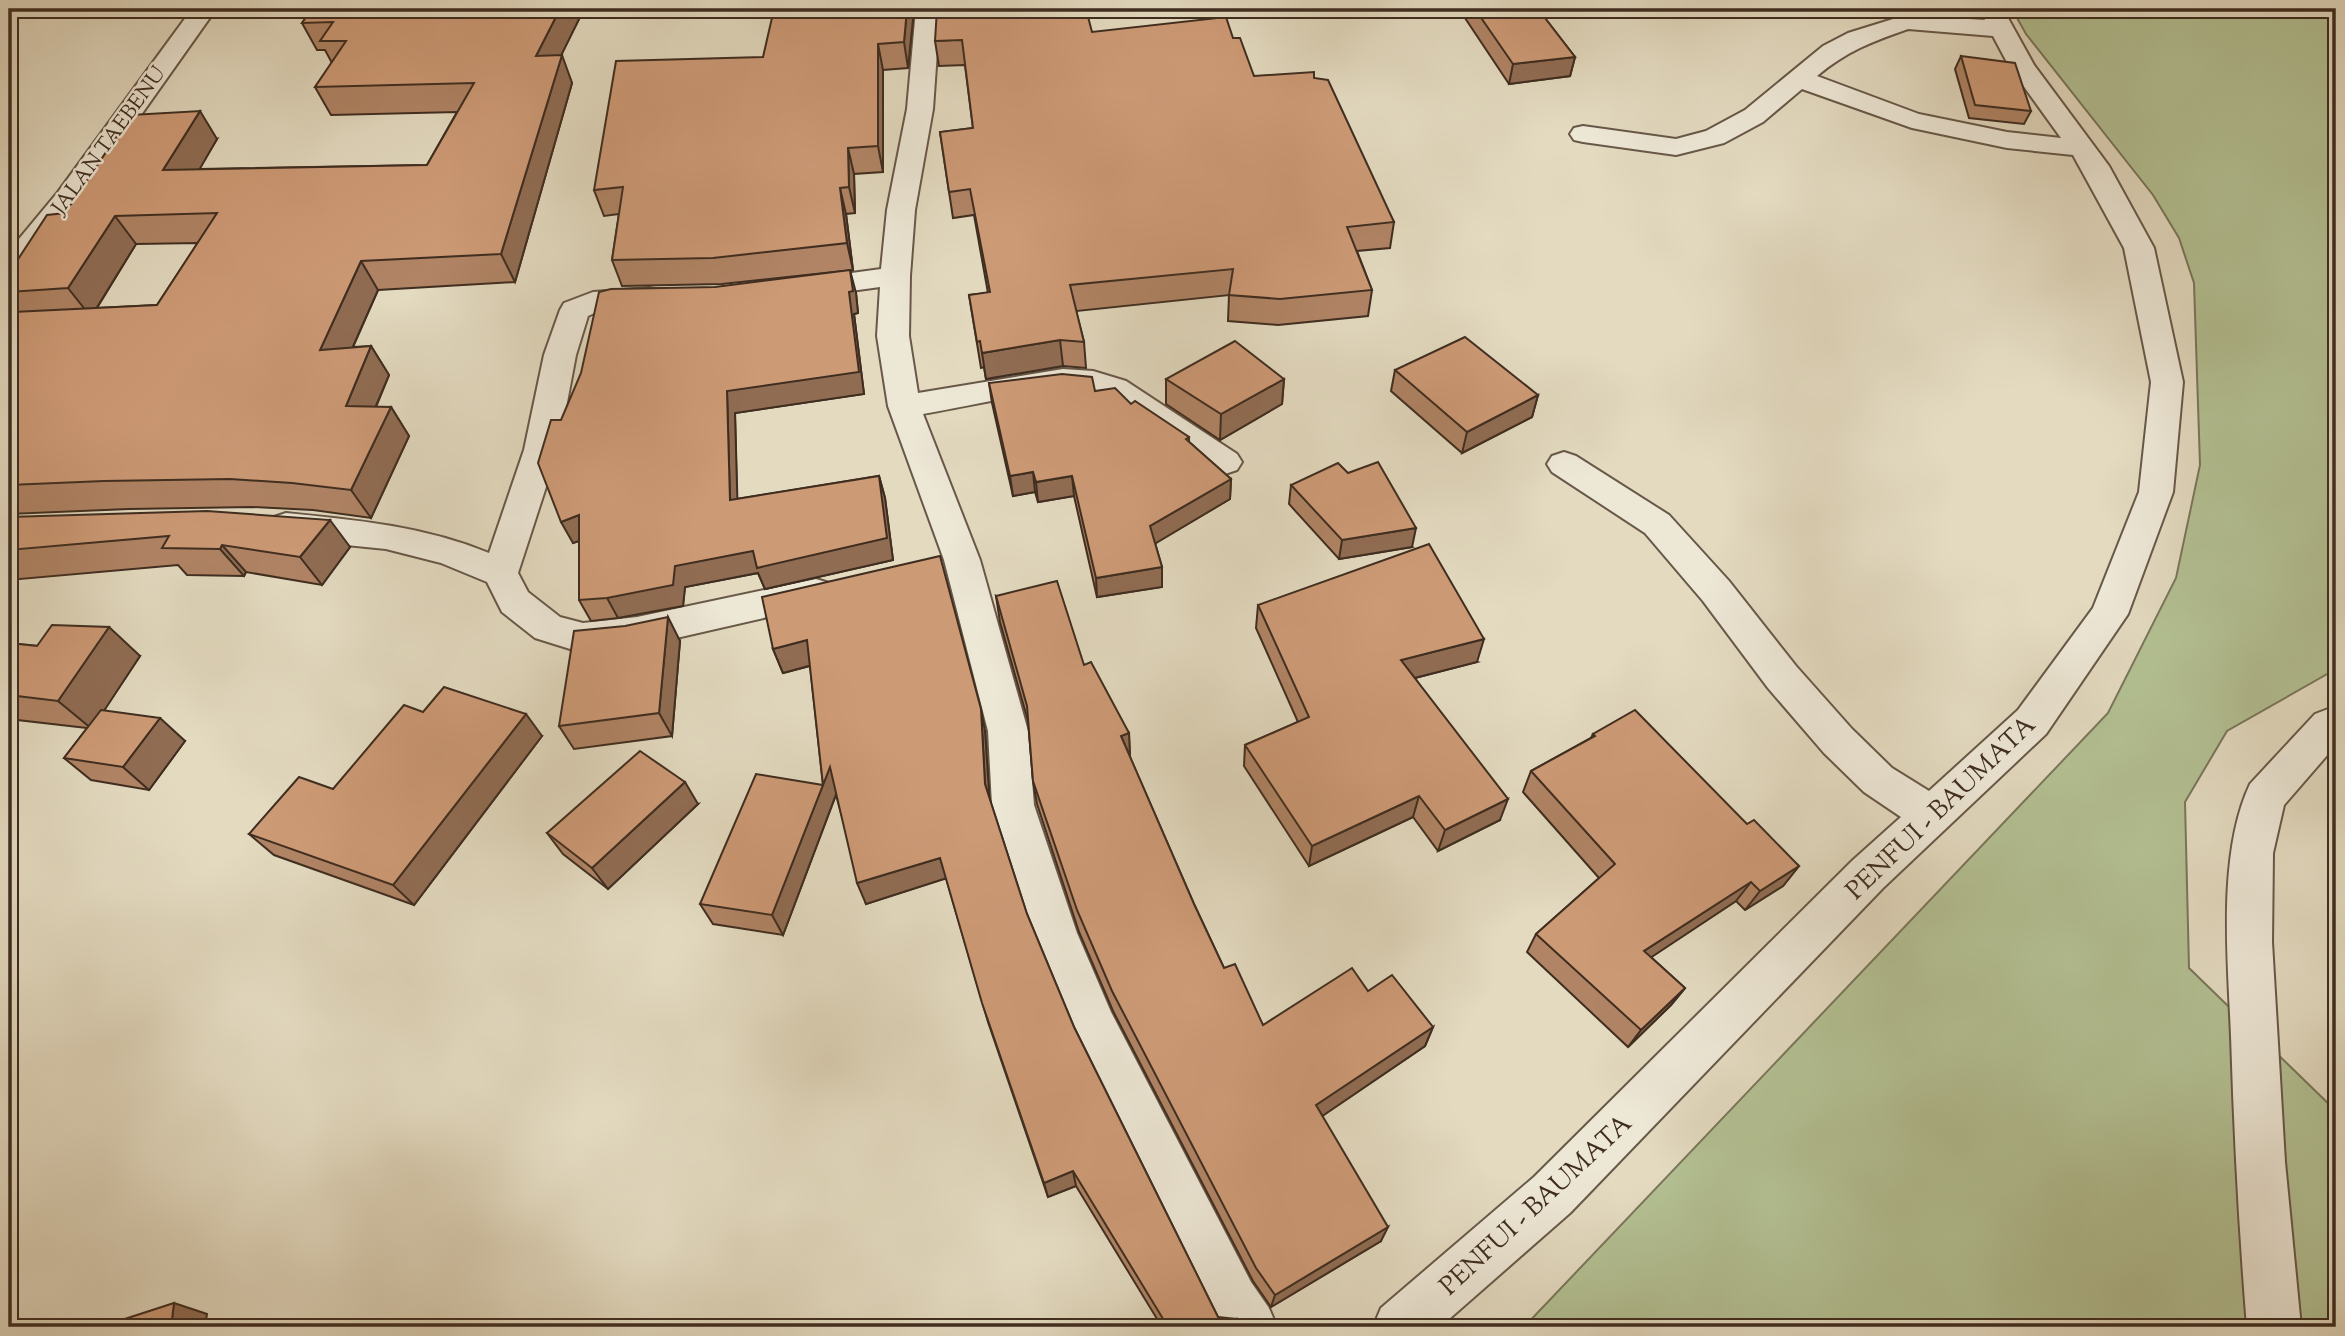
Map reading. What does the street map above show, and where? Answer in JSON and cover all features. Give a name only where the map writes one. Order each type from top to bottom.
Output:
[{"type":"street","name":"JALAN TAEBENU","points":[[9,270],[68,198],[204,9]]},
{"type":"street","points":[[928,9],[920,109],[901,210],[895,276],[893,336],[904,406],[949,563],[1008,732],[1013,805],[1055,933],[1095,1027],[1232,1301],[1250,1327]]},
{"type":"street","points":[[1583,134],[1676,146],[1715,137],[1754,116],[1832,51],[1849,42],[1906,22],[1997,19]]},
{"type":"street","name":"PENFUI - BAUMATA","points":[[1401,1327],[1552,1195],[1868,874],[2032,722],[2109,614],[2156,492],[2166,382],[2138,248],[2095,166],[2022,66],[1997,19]]},
{"type":"street","points":[[1800,79],[1924,122],[2007,140],[2082,148]]},
{"type":"street","points":[[769,292],[895,276]]},
{"type":"street","points":[[500,573],[541,450],[560,355],[575,310],[593,302],[617,298],[681,297]]},
{"type":"street","points":[[904,406],[1063,380],[1093,382],[1115,388],[1225,462]]},
{"type":"street","points":[[1564,464],[1657,524],[1716,591],[1782,677],[1838,741],[1878,779],[1932,815]]},
{"type":"street","points":[[257,524],[386,536],[450,552],[500,573],[515,602],[548,628],[583,638],[637,632],[845,587]]},
{"type":"street","points":[[2274,1327],[2259,1148],[2250,942],[2252,853],[2266,797],[2329,726],[2336,722]]},
{"type":"green space","points":[[2012,9],[2336,9],[2336,669],[2227,731],[2185,802],[2189,968],[2336,1111],[2336,1327],[1524,1327],[2108,713],[2176,578],[2200,465],[2194,283],[2179,238],[2153,195],[2026,34]]},
{"type":"building","points":[[312,9],[560,9],[536,56],[562,55],[501,254],[361,261],[320,350],[371,346],[346,406],[391,407],[351,490],[230,479],[9,485],[9,318],[13,312],[157,305],[217,213],[115,216],[68,288],[9,292],[9,273],[47,215],[65,213],[131,115],[200,111],[163,170],[427,165],[474,83],[315,87],[346,41],[320,41],[333,22],[302,23]]},
{"type":"building","points":[[774,9],[907,9],[904,42],[878,44],[878,146],[848,148],[849,187],[840,188],[847,243],[713,258],[612,260],[623,187],[594,190],[616,61],[763,57]]},
{"type":"building","points":[[937,9],[1086,9],[1092,32],[1226,17],[1233,38],[1240,38],[1254,76],[1314,72],[1314,78],[1328,80],[1394,222],[1347,227],[1372,290],[1280,299],[1229,295],[1233,269],[1070,285],[1084,342],[1060,340],[982,353],[980,341],[977,342],[969,295],[990,292],[970,189],[949,192],[940,132],[973,128],[962,40],[935,41]]},
{"type":"building","points":[[1475,9],[1538,9],[1575,57],[1513,64]]},
{"type":"building","points":[[1961,56],[2015,63],[2031,111],[1975,105]]},
{"type":"building","points":[[850,270],[853,291],[849,292],[859,372],[727,391],[730,500],[879,476],[887,538],[757,568],[753,551],[675,566],[673,585],[607,598],[579,600],[579,515],[561,522],[538,463],[551,420],[561,420],[581,373],[599,292],[611,289],[715,287]]},
{"type":"building","points":[[1465,337],[1538,395],[1467,432],[1395,370]]},
{"type":"building","points":[[1235,341],[1284,379],[1221,414],[1166,379]]},
{"type":"building","points":[[1062,374],[1092,377],[1095,391],[1115,388],[1131,404],[1135,401],[1189,437],[1186,439],[1231,479],[1150,526],[1162,567],[1096,578],[1072,476],[1036,482],[1033,472],[1010,476],[989,383]]},
{"type":"building","points":[[1378,462],[1416,528],[1342,540],[1291,485],[1338,463],[1348,473]]},
{"type":"building","points":[[207,511],[330,520],[300,557],[222,545],[220,549],[162,548],[169,536],[9,550],[9,517]]},
{"type":"building","points":[[1429,544],[1484,639],[1401,660],[1508,799],[1445,830],[1419,796],[1312,846],[1245,745],[1309,717],[1258,605]]},
{"type":"building","points":[[940,556],[981,709],[985,784],[1027,914],[1074,1027],[1218,1317],[1236,1319],[1222,1327],[1168,1327],[1073,1171],[1044,1183],[982,1003],[940,858],[857,883],[830,767],[823,785],[807,640],[773,649],[762,597]]},
{"type":"building","points":[[1057,581],[1084,665],[1091,662],[1129,733],[1121,736],[1194,904],[1224,968],[1235,964],[1263,1025],[1352,968],[1368,991],[1392,975],[1433,1027],[1316,1105],[1388,1227],[1275,1295],[1256,1268],[1112,991],[1077,910],[1033,781],[1027,706],[996,596]]},
{"type":"building","points":[[668,617],[659,713],[559,726],[574,631],[625,626]]},
{"type":"building","points":[[52,625],[109,627],[58,701],[9,695],[9,643],[37,646]]},
{"type":"building","points":[[444,687],[526,714],[393,885],[249,834],[299,777],[333,789],[404,705],[423,712]]},
{"type":"building","points":[[101,710],[160,718],[123,767],[64,758]]},
{"type":"building","points":[[1635,710],[1747,824],[1754,820],[1799,866],[1760,891],[1751,882],[1644,951],[1685,988],[1641,1030],[1536,934],[1615,864],[1531,771],[1595,736],[1593,734]]},
{"type":"building","points":[[640,751],[685,782],[592,868],[547,833]]},
{"type":"building","points":[[756,774],[823,785],[772,915],[700,904]]},
{"type":"building","points":[[174,1303],[171,1327],[100,1327]]},
{"type":"building","points":[[782,1320],[785,1327],[768,1327]]}]
